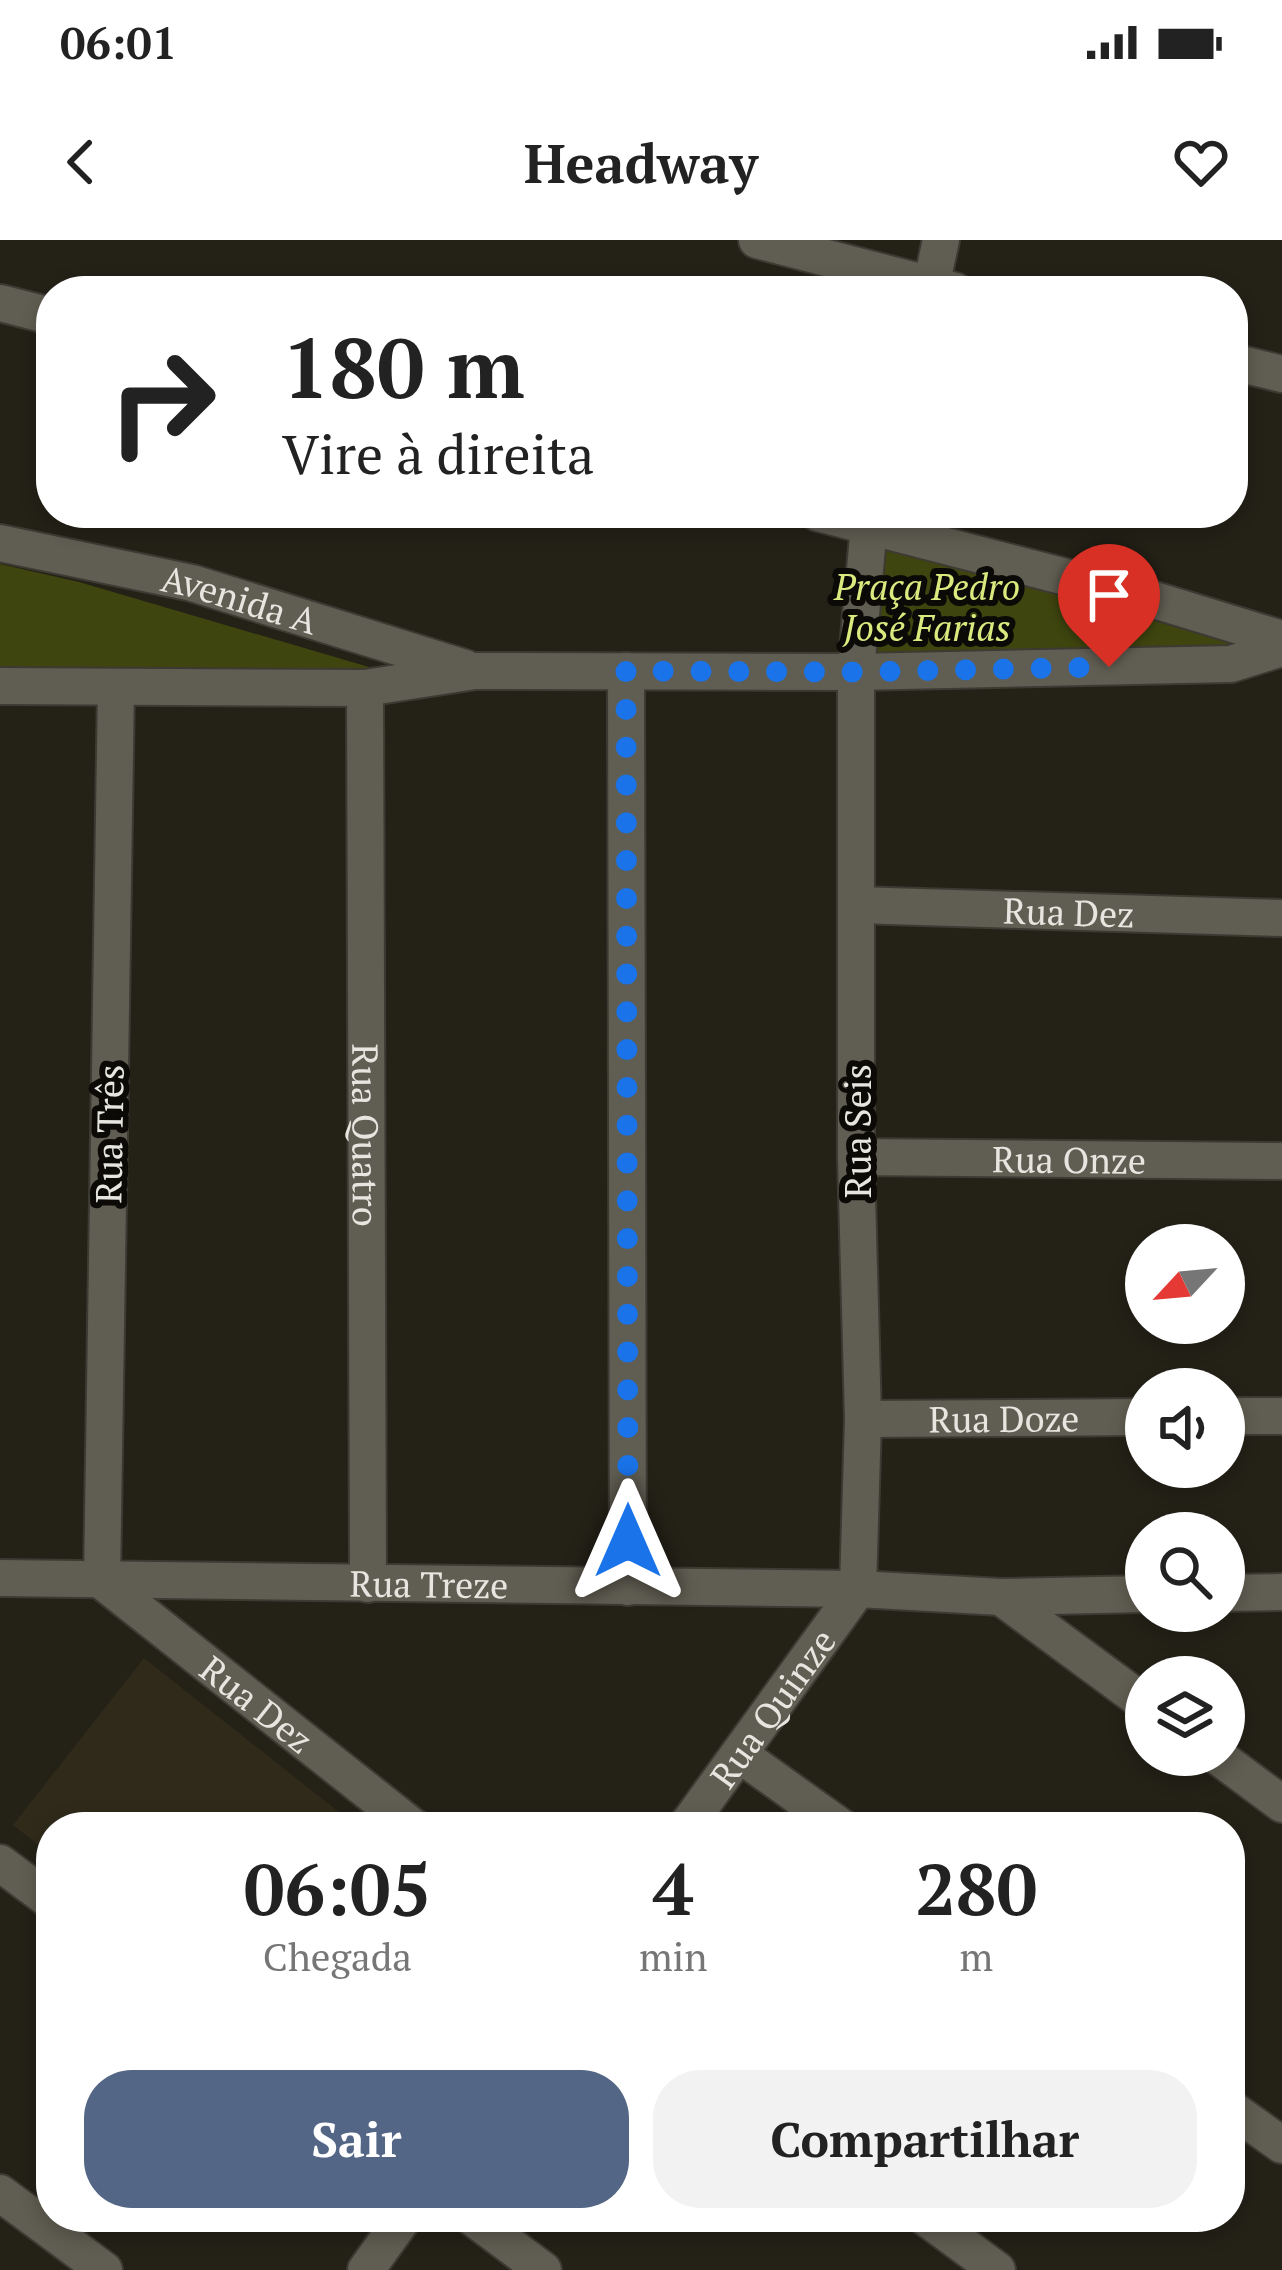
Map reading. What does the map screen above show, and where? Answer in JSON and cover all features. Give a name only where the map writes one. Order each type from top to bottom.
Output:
[{"type":"street","points":[[757,240],[891,276]]},
{"type":"street","points":[[939,276],[940,240]]},
{"type":"street","points":[[0,303],[36,312]]},
{"type":"street","points":[[1248,366],[1282,374]]},
{"type":"street","name":"Rua Seis","points":[[858,1589],[863,1419],[856,1157],[856,672],[867,528]]},
{"type":"street","points":[[900,528],[1151,599],[1282,644]]},
{"type":"street","name":"Avenida A","points":[[0,543],[192,583],[475,671]]},
{"type":"street","points":[[0,686],[365,688],[475,671],[856,672],[1231,664],[1282,644]]},
{"type":"street","points":[[626,671],[628,1587]]},
{"type":"street","name":"Rua Três","points":[[102,1581],[116,687]]},
{"type":"street","name":"Rua Quatro","points":[[365,688],[368,1584]]},
{"type":"street","name":"Rua Dez","points":[[856,905],[1282,918]]},
{"type":"street","name":"Rua Onze","points":[[856,1157],[1282,1161]]},
{"type":"street","points":[[1245,1416],[1282,1416]]},
{"type":"street","name":"Rua Doze","points":[[863,1419],[1125,1417]]},
{"type":"street","name":"Rua Treze","points":[[0,1579],[858,1589],[1001,1597],[1125,1594]]},
{"type":"street","name":"Rua Dez","points":[[102,1581],[393,1812]]},
{"type":"street","name":"Rua Quinze","points":[[697,1812],[858,1589]]},
{"type":"street","points":[[1245,1593],[1282,1592]]},
{"type":"street","points":[[1001,1597],[1125,1689]]},
{"type":"street","points":[[740,1754],[820,1812]]},
{"type":"street","points":[[1244,1776],[1282,1804]]},
{"type":"street","points":[[0,1863],[36,1890]]},
{"type":"street","points":[[1245,2119],[1282,2146]]},
{"type":"street","points":[[0,2193],[36,2220]]},
{"type":"street","points":[[53,2232],[104,2270]]},
{"type":"street","points":[[366,2270],[393,2232]]},
{"type":"street","points":[[492,2232],[543,2270]]},
{"type":"street","points":[[945,2232],[997,2270]]},
{"type":"shaded area","points":[[144,1658],[339,1812],[36,1812],[36,1843],[13,1825]]},
{"type":"green space","name":"Praça Pedro José Farias","points":[[883,541],[1250,649],[872,657]]},
{"type":"green space","points":[[0,564],[79,582],[386,672],[0,677]]},
{"type":"route","points":[[628,1541],[626,671],[1109,667]]}]
